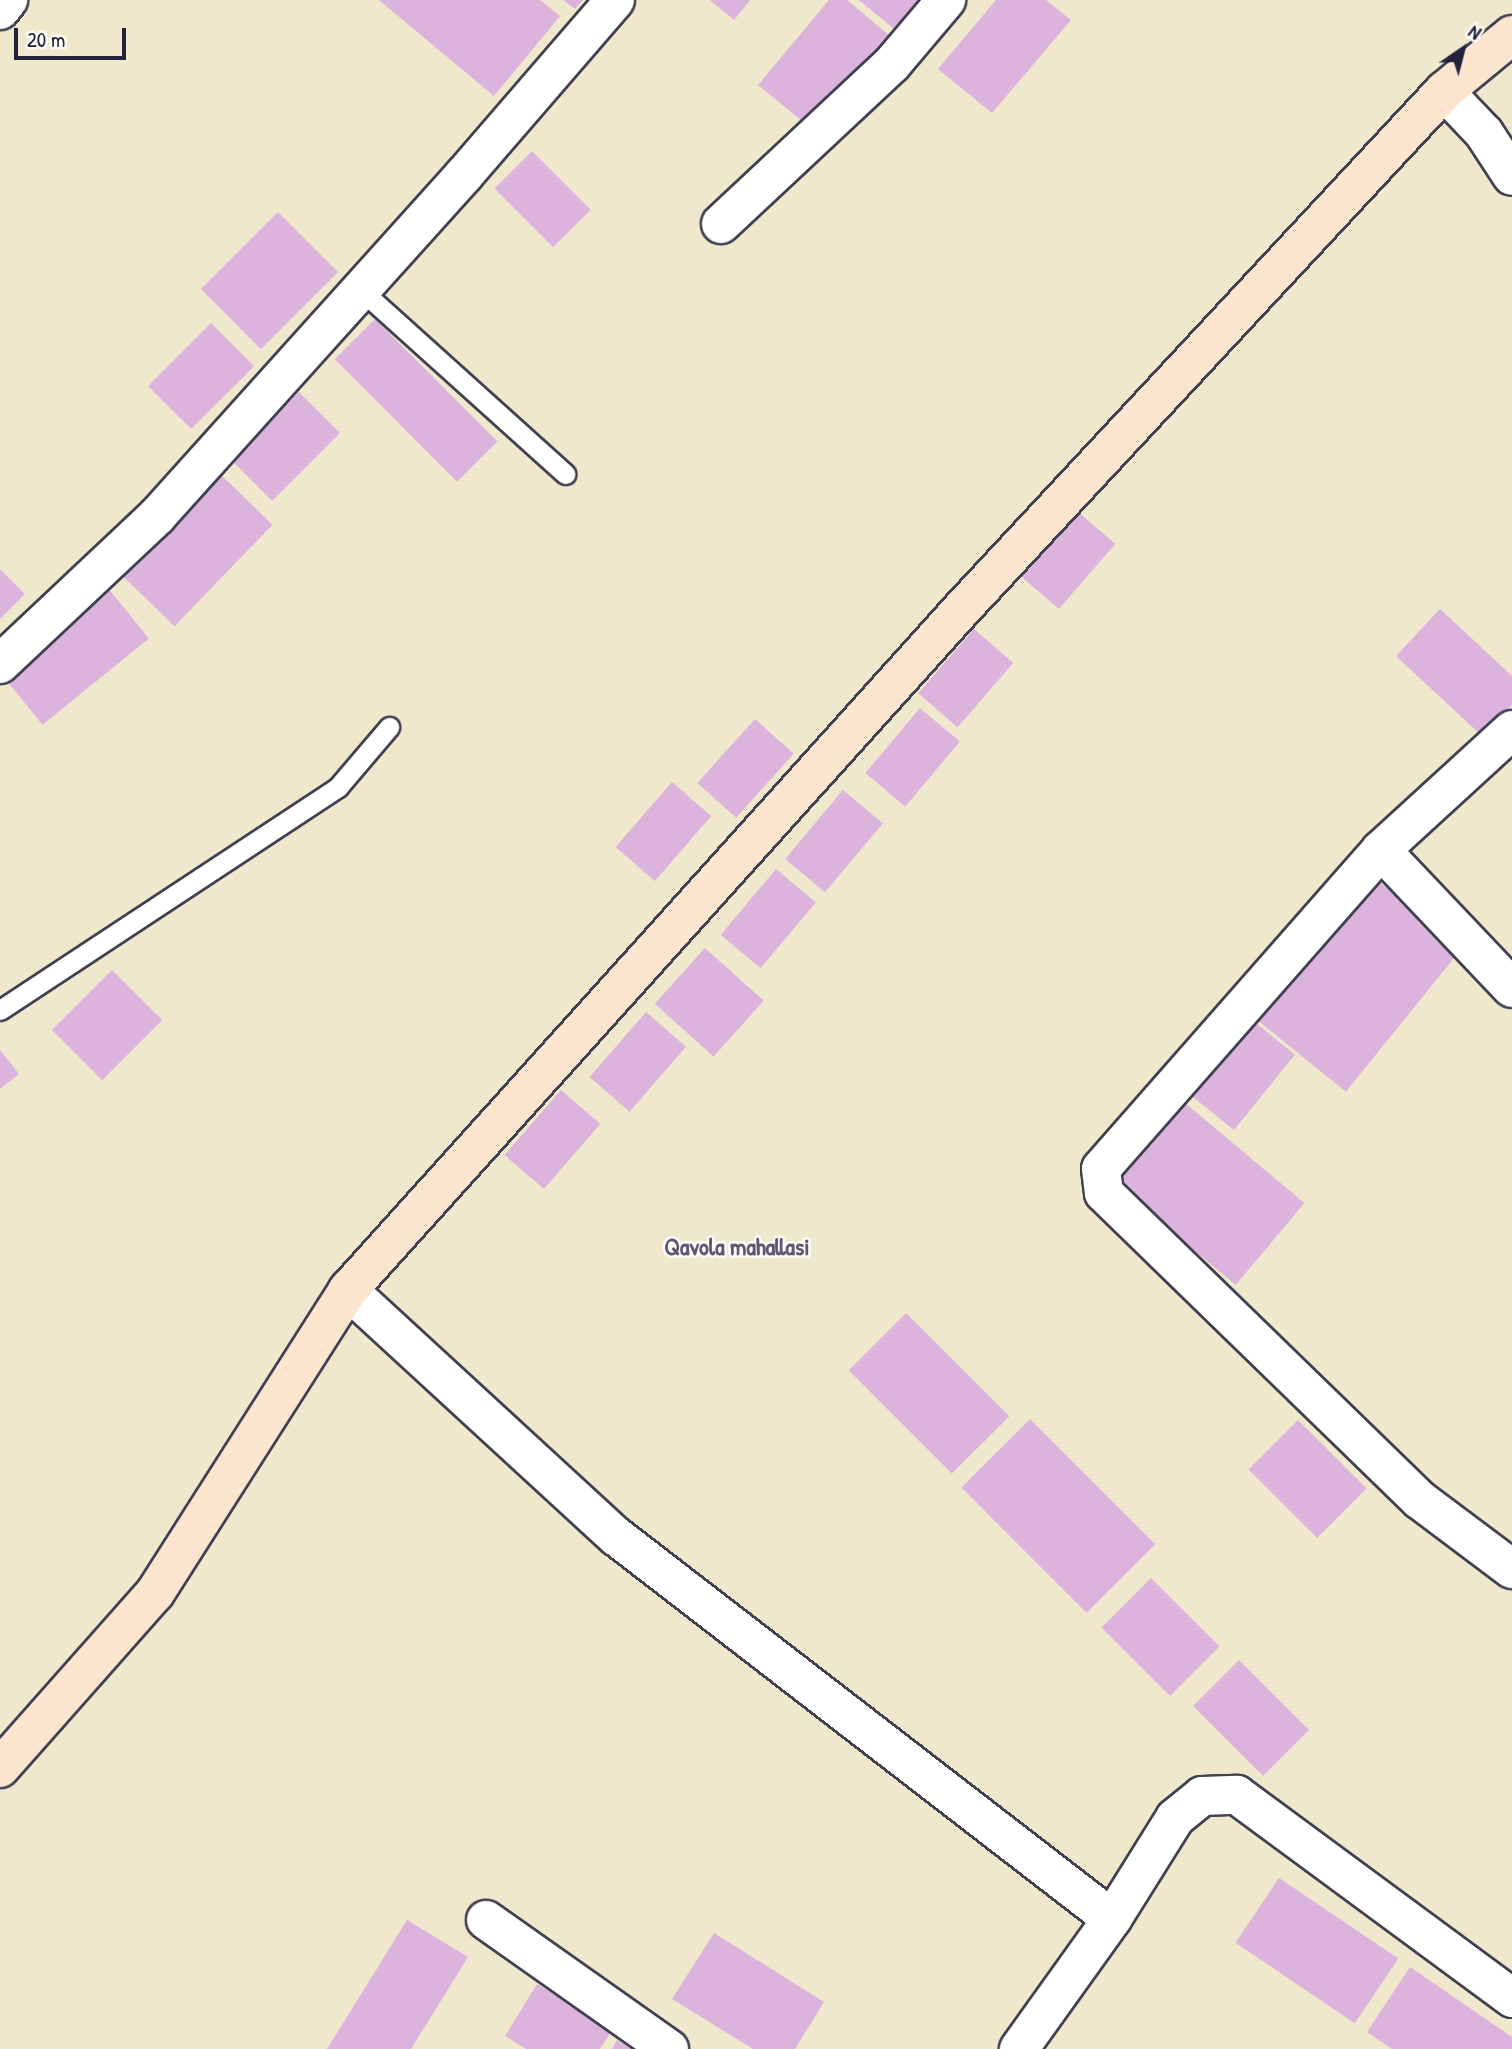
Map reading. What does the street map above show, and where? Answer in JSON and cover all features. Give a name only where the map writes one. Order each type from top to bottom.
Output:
[{"type":"street","points":[[0,9],[8,0]]},
{"type":"street","points":[[0,664],[158,516],[615,0]]},
{"type":"street","points":[[721,224],[892,64],[946,0]]},
{"type":"street","points":[[0,1768],[155,1593],[348,1290],[960,611],[1444,91],[1512,35]]},
{"type":"street","points":[[1444,91],[1484,133],[1512,176]]},
{"type":"street","points":[[1512,730],[1381,850],[1101,1170],[1104,1193],[1420,1500],[1512,1569]]},
{"type":"street","points":[[1381,850],[1512,988]]},
{"type":"street","points":[[348,1290],[617,1537],[1112,1919]]},
{"type":"street","points":[[1019,2049],[1112,1919],[1175,1818],[1202,1796],[1237,1795],[1512,1998]]},
{"type":"street","points":[[485,1920],[669,2049]]},
{"type":"lane","points":[[360,289],[565,474]]},
{"type":"lane","points":[[0,1010],[338,787],[389,727]]},
{"type":"building","points":[[379,0],[540,0],[560,16],[494,96]]},
{"type":"building","points":[[563,0],[583,0],[575,9]]},
{"type":"building","points":[[710,0],[750,0],[734,20]]},
{"type":"building","points":[[829,0],[847,0],[890,36],[812,129],[758,85]]},
{"type":"building","points":[[859,0],[929,0],[900,34]]},
{"type":"building","points":[[996,0],[1046,0],[1071,20],[992,113],[938,69]]},
{"type":"building","points":[[532,151],[591,210],[553,247],[495,188]]},
{"type":"building","points":[[278,212],[338,272],[261,349],[201,289]]},
{"type":"building","points":[[375,319],[497,441],[457,482],[335,359]]},
{"type":"building","points":[[211,323],[254,366],[191,429],[148,386]]},
{"type":"building","points":[[299,392],[340,433],[272,501],[231,460]]},
{"type":"building","points":[[220,474],[273,525],[175,626],[122,575]]},
{"type":"building","points":[[1076,510],[1115,544],[1059,609],[1020,575]]},
{"type":"building","points":[[0,569],[25,594],[0,619]]},
{"type":"building","points":[[108,588],[149,639],[42,725],[2,674]]},
{"type":"building","points":[[1440,609],[1512,676],[1512,705],[1482,736],[1396,656]]},
{"type":"building","points":[[974,629],[1013,663],[957,727],[918,693]]},
{"type":"building","points":[[920,708],[960,741],[905,807],[865,773]]},
{"type":"building","points":[[755,719],[794,754],[736,818],[697,783]]},
{"type":"building","points":[[672,782],[711,816],[655,881],[616,847]]},
{"type":"building","points":[[843,790],[883,823],[825,892],[785,859]]},
{"type":"building","points":[[776,869],[816,902],[761,968],[721,935]]},
{"type":"building","points":[[1373,877],[1462,949],[1346,1092],[1257,1020]]},
{"type":"building","points":[[705,948],[764,1001],[714,1057],[655,1004]]},
{"type":"building","points":[[112,970],[162,1020],[102,1080],[52,1030]]},
{"type":"building","points":[[646,1012],[686,1047],[630,1112],[590,1077]]},
{"type":"building","points":[[1246,1015],[1295,1055],[1234,1130],[1185,1090]]},
{"type":"building","points":[[0,1050],[19,1074],[0,1089]]},
{"type":"building","points":[[561,1090],[600,1124],[544,1189],[505,1155]]},
{"type":"building","points":[[1178,1097],[1304,1203],[1236,1285],[1109,1179]]},
{"type":"building","points":[[906,1313],[1009,1416],[952,1474],[849,1370]]},
{"type":"building","points":[[1030,1419],[1155,1544],[1087,1613],[961,1488]]},
{"type":"building","points":[[1298,1420],[1367,1489],[1317,1538],[1249,1469]]},
{"type":"building","points":[[1151,1578],[1220,1647],[1170,1696],[1102,1627]]},
{"type":"building","points":[[1239,1660],[1309,1730],[1263,1776],[1193,1706]]},
{"type":"building","points":[[1279,1878],[1398,1959],[1355,2023],[1235,1943]]},
{"type":"building","points":[[407,1920],[468,1957],[411,2049],[327,2049]]},
{"type":"building","points":[[714,1933],[824,2002],[795,2049],[753,2049],[672,1999]]},
{"type":"building","points":[[1410,1967],[1512,2037],[1512,2049],[1392,2049],[1367,2032]]},
{"type":"building","points":[[537,1984],[612,2030],[600,2049],[526,2049],[505,2036]]},
{"type":"building","points":[[617,2040],[631,2049],[612,2049]]},
{"type":"district","name":"Qavola mahallasi","points":[[737,1247]]}]
